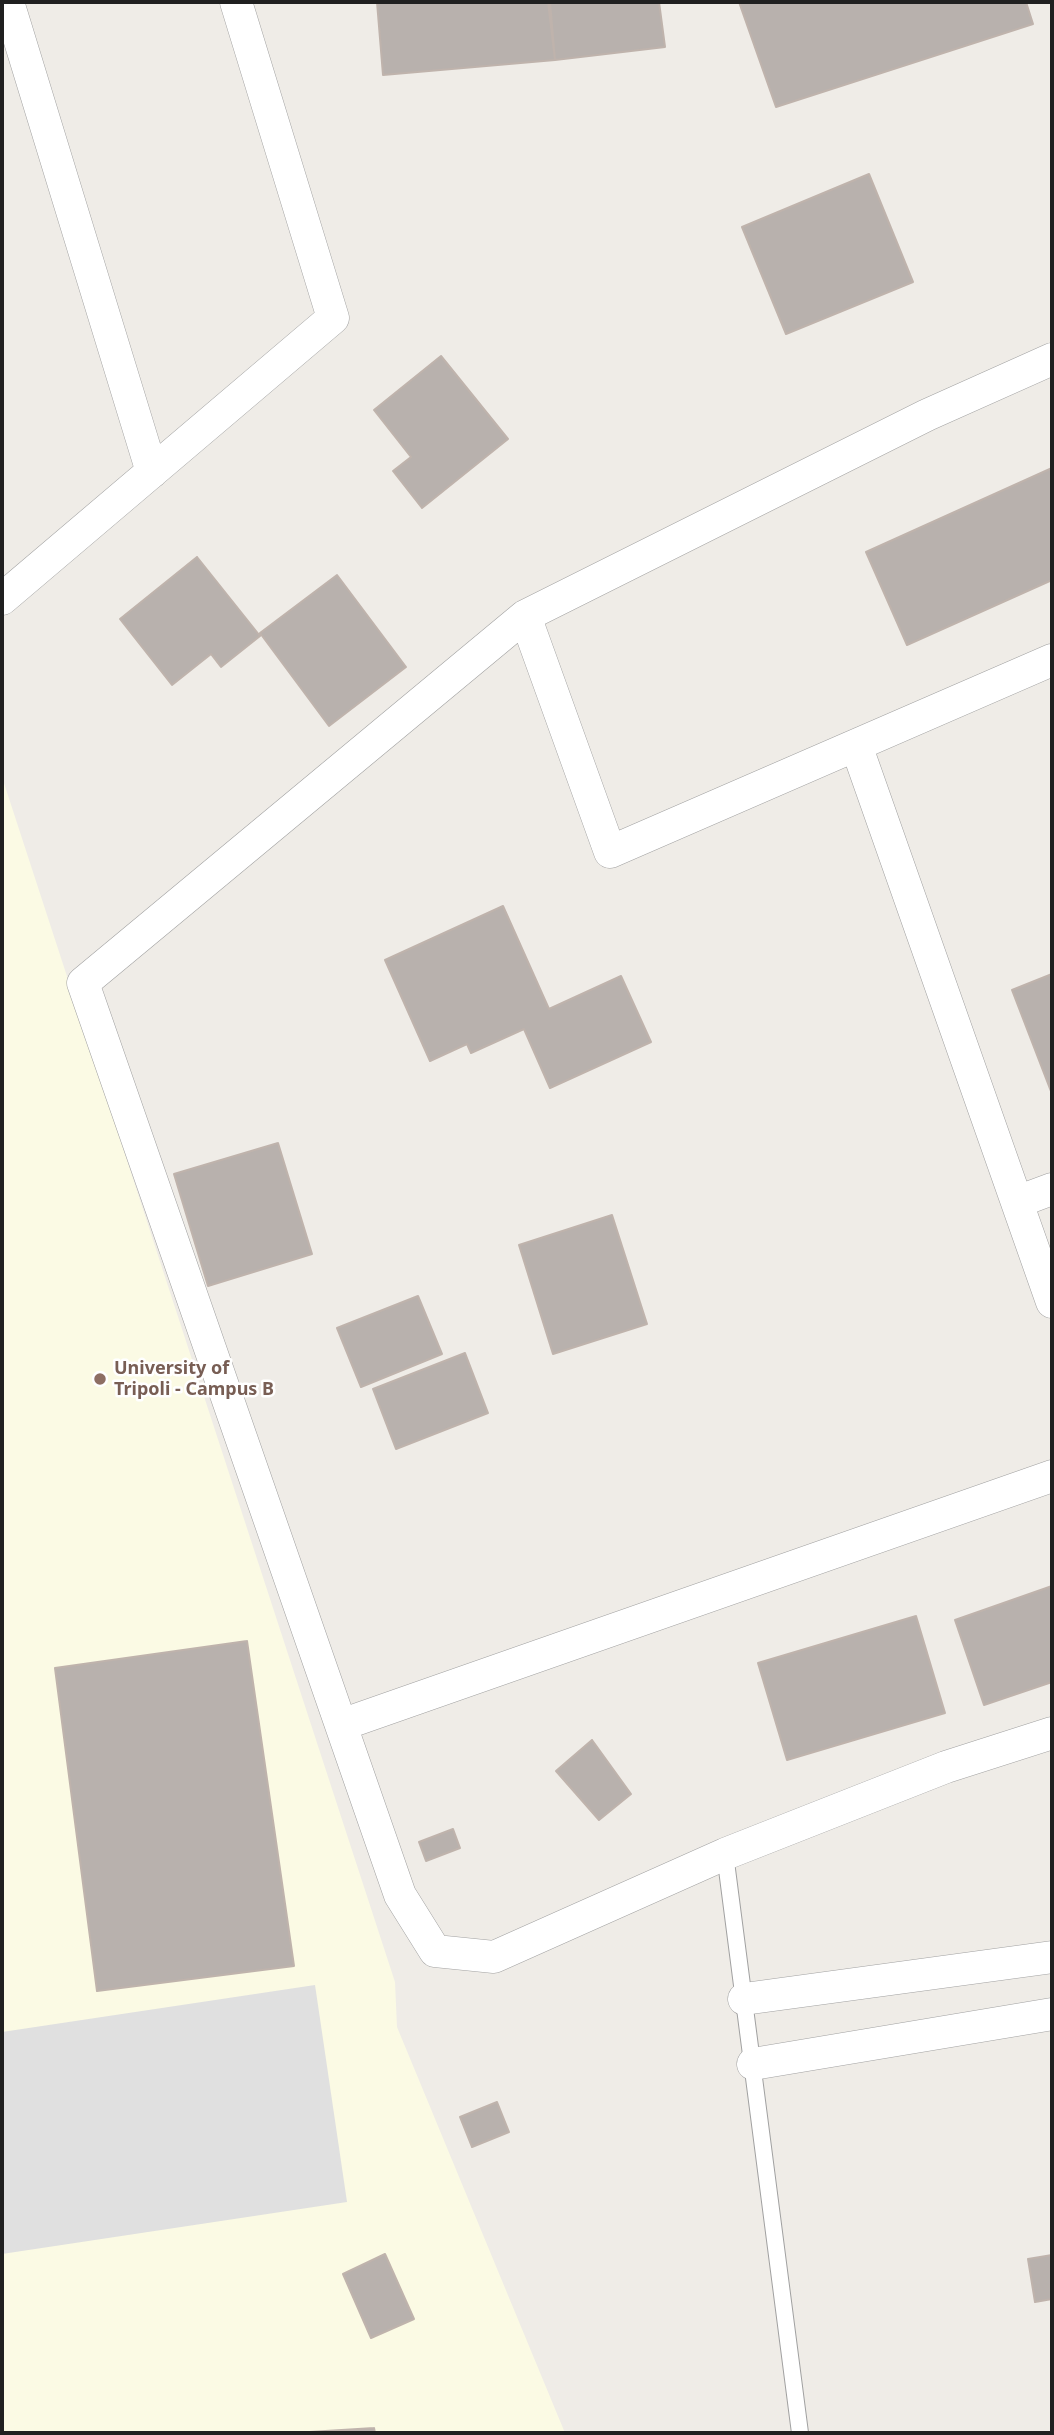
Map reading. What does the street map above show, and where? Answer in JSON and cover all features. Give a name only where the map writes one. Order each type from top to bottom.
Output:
[{"type":"street","points":[[8,2],[152,472]]},
{"type":"street","points":[[2,599],[333,318],[236,2]]},
{"type":"street","points":[[1052,359],[927,415],[525,616],[83,983],[400,1895],[435,1951],[494,1957],[725,1854],[946,1767],[1052,1734]]},
{"type":"street","points":[[525,616],[610,852],[1052,660]]},
{"type":"street","points":[[856,745],[1052,1302]]},
{"type":"street","points":[[1017,1202],[1052,1189]]},
{"type":"street","points":[[341,1725],[1052,1476]]},
{"type":"street","points":[[744,1999],[1052,1957]]},
{"type":"street","points":[[753,2064],[1052,2014]]},
{"type":"lane","points":[[725,1854],[800,2433]]},
{"type":"shaded area","name":"University of Tripoli - Campus B","points":[[2,777],[395,1982],[397,2027],[565,2433],[2,2433]]},
{"type":"shaded area","points":[[315,1985],[347,2202],[2,2254],[2,2032]]},
{"type":"building","points":[[377,2],[550,2],[555,60],[383,75]]},
{"type":"building","points":[[548,2],[659,2],[665,47],[555,60]]},
{"type":"building","points":[[739,2],[1026,2],[1033,24],[776,107]]},
{"type":"building","points":[[869,174],[913,282],[786,334],[742,227]]},
{"type":"building","points":[[441,356],[508,439],[422,508],[393,471],[411,457],[374,410]]},
{"type":"building","points":[[1052,468],[1052,580],[907,645],[866,552]]},
{"type":"building","points":[[197,557],[260,636],[221,667],[211,654],[172,685],[120,619]]},
{"type":"building","points":[[337,575],[406,667],[329,726],[260,633]]},
{"type":"building","points":[[503,906],[549,1009],[621,976],[651,1042],[550,1088],[524,1029],[471,1053],[467,1044],[430,1061],[385,960]]},
{"type":"building","points":[[1052,974],[1052,1094],[1012,990]]},
{"type":"building","points":[[278,1143],[312,1254],[208,1286],[174,1174]]},
{"type":"building","points":[[612,1215],[647,1324],[553,1354],[519,1245]]},
{"type":"building","points":[[418,1296],[442,1354],[361,1387],[337,1328]]},
{"type":"building","points":[[465,1353],[488,1413],[396,1449],[373,1389]]},
{"type":"building","points":[[1052,1586],[1052,1682],[984,1705],[955,1620]]},
{"type":"building","points":[[916,1616],[945,1713],[787,1760],[758,1663]]},
{"type":"building","points":[[247,1641],[294,1966],[97,1991],[55,1668]]},
{"type":"building","points":[[592,1740],[631,1794],[599,1820],[556,1771]]},
{"type":"building","points":[[453,1829],[460,1848],[426,1861],[419,1842]]},
{"type":"building","points":[[497,2102],[509,2132],[472,2147],[460,2117]]},
{"type":"building","points":[[385,2254],[414,2319],[371,2338],[343,2274]]},
{"type":"building","points":[[1052,2255],[1052,2299],[1035,2302],[1028,2259]]},
{"type":"building","points":[[374,2428],[375,2433],[293,2433]]},
{"type":"place","name":"University of Tripoli - Campus B","points":[[100,1379]]}]
